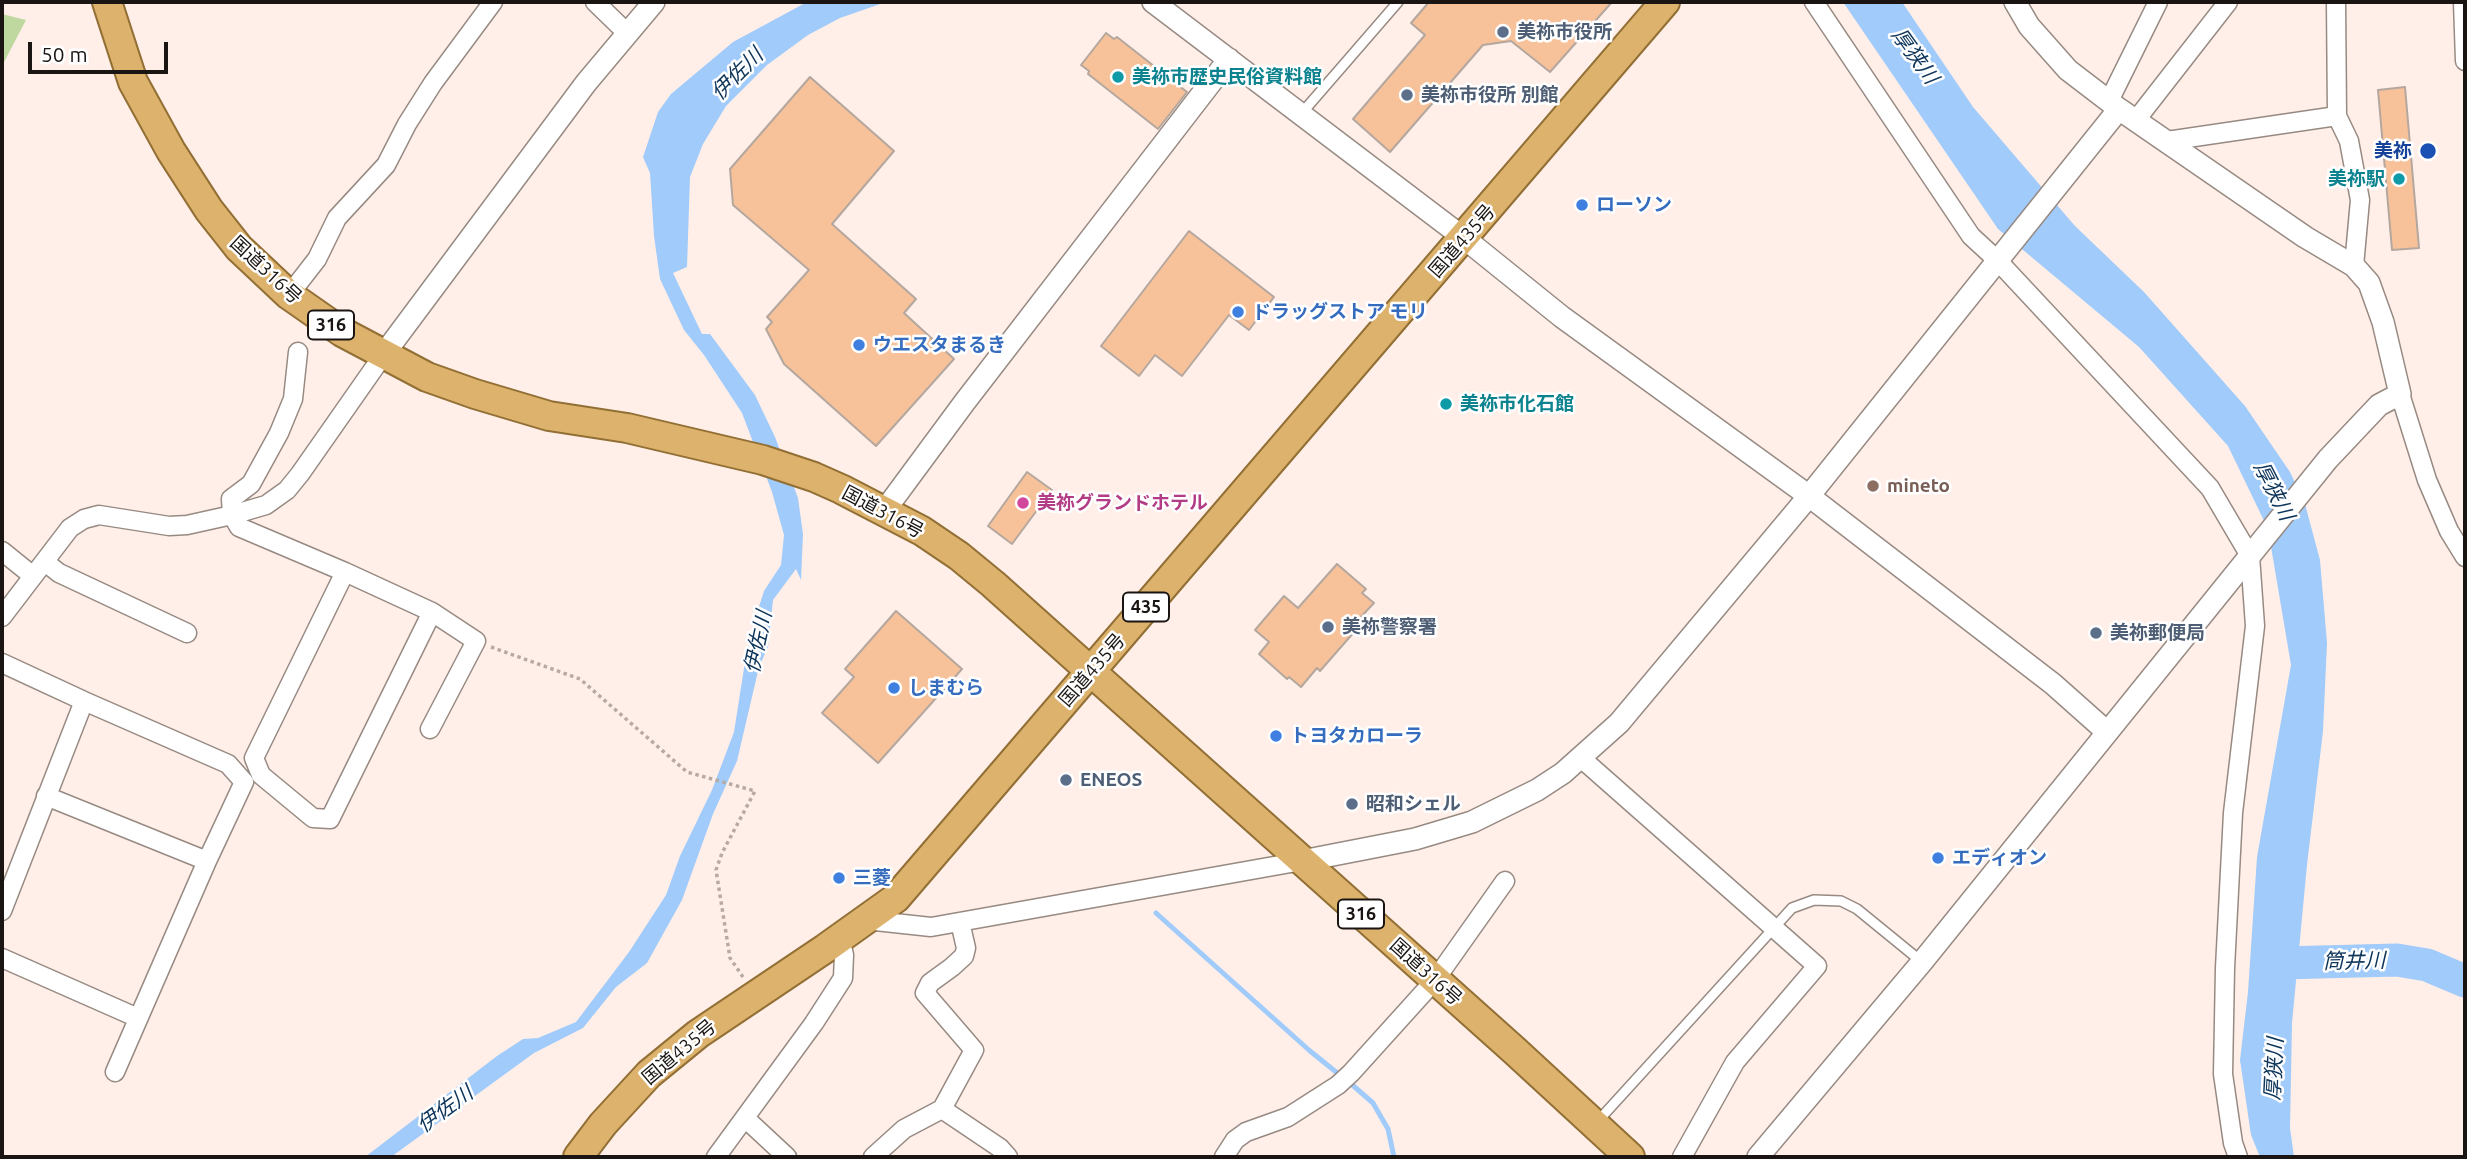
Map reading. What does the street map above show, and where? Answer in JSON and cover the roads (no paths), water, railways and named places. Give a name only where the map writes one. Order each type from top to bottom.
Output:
[{"type":"highway","name":"国道316号","points":[[107,2],[133,82],[171,151],[209,211],[239,248],[289,295],[342,332],[427,377],[549,416],[626,428],[763,460],[814,477],[885,510],[959,556],[1630,1157]]},
{"type":"highway","name":"国道435号","points":[[578,1157],[603,1124],[649,1074],[698,1034],[896,898],[1665,2]]},
{"type":"street","points":[[289,295],[317,258],[337,218],[387,165],[407,124],[433,83],[493,2]]},
{"type":"street","points":[[595,2],[626,32]]},
{"type":"street","points":[[2,617],[70,528],[84,519],[99,515],[169,526],[187,525],[266,505],[287,490],[384,354],[586,83],[626,32],[654,2]]},
{"type":"street","points":[[1153,2],[1464,238],[1562,317],[1809,496],[2053,684],[2107,732]]},
{"type":"street","points":[[1814,2],[1971,236],[2001,257],[2210,488],[2250,556],[2255,626],[2233,813],[2222,1074],[2233,1143],[2238,1157]]},
{"type":"street","points":[[2015,2],[2029,26],[2068,70],[2121,110],[2305,237],[2354,267],[2369,283],[2383,322],[2400,394],[2427,480],[2449,531],[2465,557]]},
{"type":"street","points":[[2121,110],[2158,2]]},
{"type":"street","points":[[866,920],[931,927],[1302,861],[1415,839],[1472,822],[1537,790],[1581,758],[1619,723],[1653,686],[2121,110],[2228,2]]},
{"type":"street","points":[[2336,2],[2337,116],[2349,141],[2360,200],[2354,267]]},
{"type":"street","points":[[2463,2],[2465,61]]},
{"type":"street","points":[[885,510],[1229,59]]},
{"type":"street","points":[[2167,141],[2337,116]]},
{"type":"street","points":[[298,352],[292,399],[279,433],[251,484],[231,499],[232,515],[239,527],[432,612],[476,641],[430,729]]},
{"type":"street","points":[[1758,1157],[1922,961],[2329,459],[2379,405],[2400,394]]},
{"type":"street","points":[[2,551],[33,576]]},
{"type":"street","points":[[45,562],[59,573],[187,633]]},
{"type":"street","points":[[345,572],[254,758],[261,775],[313,818],[330,819],[432,612]]},
{"type":"street","points":[[2,663],[228,764],[244,782],[115,1072]]},
{"type":"street","points":[[2,911],[84,701]]},
{"type":"street","points":[[1581,758],[1817,966],[1735,1062],[1682,1157]]},
{"type":"street","points":[[46,796],[207,861]]},
{"type":"street","points":[[1224,1157],[1235,1140],[1246,1132],[1288,1117],[1338,1085],[1435,980],[1505,881]]},
{"type":"street","points":[[873,1157],[904,1129],[942,1108],[974,1050],[925,993],[930,983],[964,956],[967,948],[960,922]]},
{"type":"street","points":[[716,1157],[814,1023],[843,978],[844,955],[840,938]]},
{"type":"street","points":[[2,958],[138,1018]]},
{"type":"street","points":[[942,1108],[1008,1157]]},
{"type":"street","points":[[745,1118],[787,1157]]},
{"type":"lane","points":[[1301,114],[1398,2]]},
{"type":"lane","points":[[1595,1125],[1792,908],[1814,900],[1841,901],[1857,909],[1922,961]]},
{"type":"water","name":"伊佐川","points":[[807,2],[886,2],[840,18],[808,35],[767,65],[726,106],[703,144],[690,177],[687,267],[673,273],[702,334],[710,334],[755,395],[775,437],[798,498],[803,534],[801,580],[796,569],[773,600],[768,647],[759,667],[737,761],[713,814],[682,900],[647,963],[616,987],[583,1028],[534,1053],[391,1157],[365,1157],[523,1039],[538,1038],[576,1022],[629,952],[666,895],[680,856],[712,790],[734,732],[755,619],[764,591],[781,565],[784,535],[772,492],[742,413],[684,330],[660,279],[650,173],[643,157],[658,112],[671,94],[733,42]]},
{"type":"water","name":"厚狭川","points":[[1843,2],[1902,2],[1973,107],[2075,226],[2144,292],[2245,406],[2290,472],[2305,504],[2320,560],[2327,643],[2323,731],[2292,1023],[2290,1128],[2294,1157],[2260,1157],[2251,1135],[2240,1060],[2248,992],[2257,857],[2291,665],[2268,529],[2228,446],[2139,347],[1998,229]]},
{"type":"waterway","points":[[1156,913],[1341,1076]]},
{"type":"waterway","name":"筒井川","points":[[2281,963],[2397,960],[2427,965],[2465,981]]},
{"type":"waterway","points":[[1349,1082],[1373,1103],[1388,1129],[1394,1157]]},
{"type":"place","name":"美祢市役所","points":[[1503,32]]},
{"type":"place","name":"美袮市歴史民俗資料館","points":[[1118,77]]},
{"type":"place","name":"美祢市役所 別館","points":[[1407,95]]},
{"type":"place","name":"美祢","points":[[2428,151]]},
{"type":"place","name":"美祢駅","points":[[2399,179]]},
{"type":"place","name":"ローソン","points":[[1582,205]]},
{"type":"place","name":"ドラッグストア モリ","points":[[1238,312]]},
{"type":"place","name":"ウエスタまるき","points":[[859,345]]},
{"type":"place","name":"美袮市化石館","points":[[1446,404]]},
{"type":"place","name":"mineto","points":[[1873,486]]},
{"type":"place","name":"美祢グランドホテル","points":[[1023,503]]},
{"type":"place","name":"美祢警察署","points":[[1328,627]]},
{"type":"place","name":"美祢郵便局","points":[[2096,633]]},
{"type":"place","name":"しまむら","points":[[894,688]]},
{"type":"place","name":"トヨタカローラ","points":[[1276,736]]},
{"type":"place","name":"ENEOS","points":[[1066,780]]},
{"type":"place","name":"昭和シェル","points":[[1352,804]]},
{"type":"place","name":"エディオン","points":[[1938,858]]},
{"type":"place","name":"三菱","points":[[839,878]]}]
